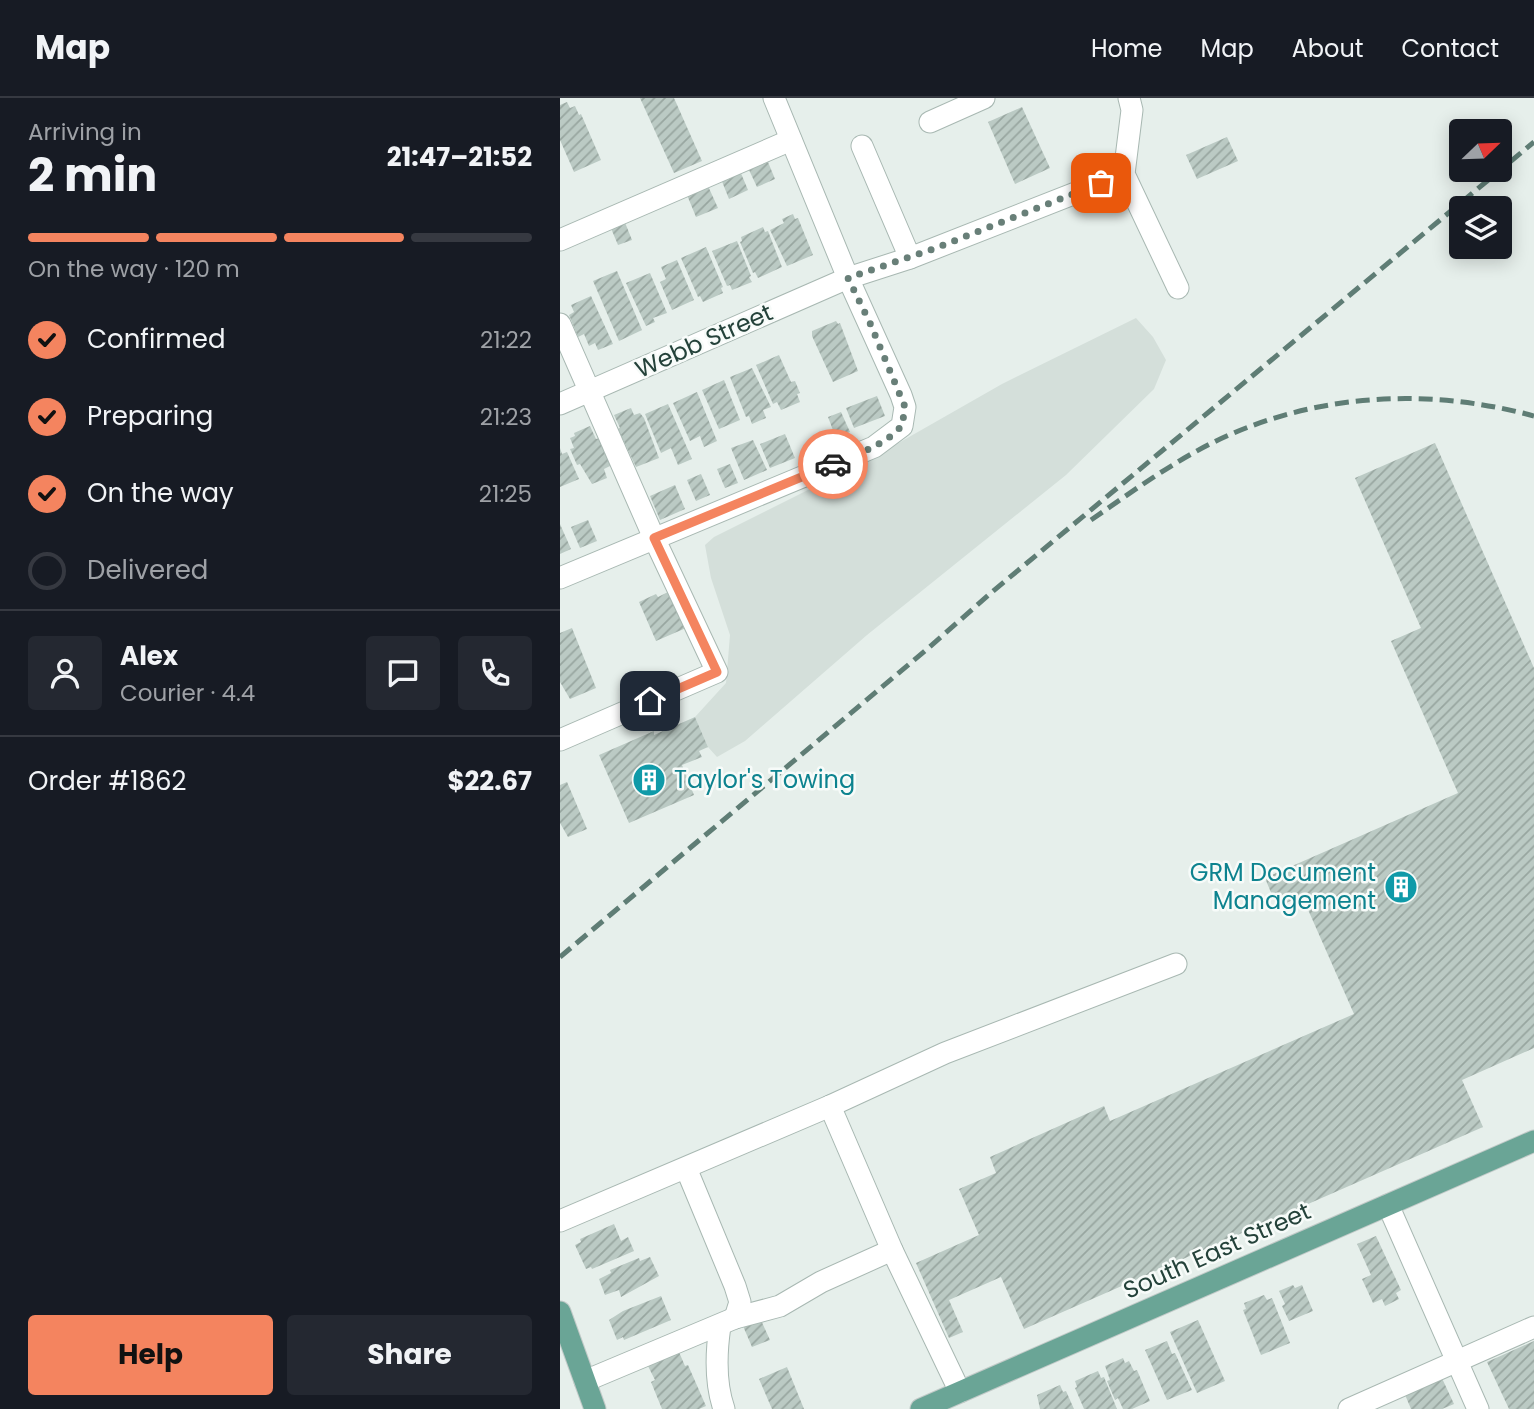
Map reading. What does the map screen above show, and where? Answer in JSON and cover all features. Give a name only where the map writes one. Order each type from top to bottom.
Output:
[{"type":"main road","name":"South East Street","points":[[921,1409],[1534,1141]]},
{"type":"main road","points":[[560,1312],[595,1409]]},
{"type":"street","points":[[560,578],[874,447],[902,426],[905,407],[901,395],[848,278],[774,98]]},
{"type":"street","points":[[930,122],[984,98]]},
{"type":"street","points":[[1129,98],[1132,110],[1124,174],[1178,288]]},
{"type":"street","points":[[560,240],[791,140]]},
{"type":"street","points":[[862,146],[910,258]]},
{"type":"street","name":"Webb Street","points":[[560,404],[848,278],[910,258],[1124,174]]},
{"type":"street","points":[[560,324],[654,538],[717,672],[560,740]]},
{"type":"street","points":[[560,1221],[830,1106],[945,1053],[1176,964]]},
{"type":"street","points":[[830,1106],[892,1250],[960,1392]]},
{"type":"street","points":[[685,1168],[740,1302],[728,1322],[718,1371],[720,1398],[724,1409]]},
{"type":"street","points":[[1388,1205],[1478,1409]]},
{"type":"street","points":[[585,1381],[728,1322],[780,1306],[821,1282],[892,1250]]},
{"type":"street","points":[[1349,1409],[1534,1327]]},
{"type":"shaded area","name":"Taylor's Towing","points":[[1136,318],[1153,337],[1166,360],[1154,389],[1066,475],[867,635],[745,741],[717,757],[708,747],[695,717],[726,683],[730,635],[711,578],[705,545],[714,537],[874,457],[1002,384]]},
{"type":"building","points":[[640,98],[674,98],[702,161],[674,173]]},
{"type":"building","points":[[567,102],[570,108],[575,106],[579,115],[581,114],[601,160],[574,172],[560,140],[560,105]]},
{"type":"building","points":[[1022,107],[1050,168],[1015,184],[988,122]]},
{"type":"building","points":[[1227,137],[1238,161],[1197,179],[1186,155]]},
{"type":"building","points":[[768,162],[775,179],[757,187],[749,170]]},
{"type":"building","points":[[740,171],[748,190],[729,199],[721,179]]},
{"type":"building","points":[[708,186],[718,208],[696,217],[687,195]]},
{"type":"building","points":[[793,214],[795,219],[798,218],[813,255],[787,266],[770,230],[784,223],[782,219]]},
{"type":"building","points":[[624,220],[632,240],[618,245],[610,226]]},
{"type":"building","points":[[763,227],[765,232],[768,231],[782,267],[758,278],[755,272],[753,273],[740,242],[741,237]]},
{"type":"building","points":[[737,241],[752,282],[732,290],[730,285],[727,286],[712,251]]},
{"type":"building","points":[[706,247],[723,293],[703,302],[700,296],[698,297],[681,258]]},
{"type":"building","points":[[677,260],[694,300],[672,310],[660,282],[666,279],[661,267]]},
{"type":"building","points":[[617,271],[642,330],[619,341],[593,281]]},
{"type":"building","points":[[650,273],[667,313],[653,318],[655,322],[646,326],[626,283]]},
{"type":"building","points":[[591,296],[613,344],[598,350],[595,343],[589,346],[584,334],[578,337],[569,315],[574,312],[571,305]]},
{"type":"building","points":[[836,321],[840,323],[858,371],[833,382],[812,331]]},
{"type":"building","points":[[779,355],[791,382],[795,381],[800,393],[797,394],[800,402],[781,410],[777,402],[773,404],[756,365]]},
{"type":"building","points":[[752,368],[771,407],[763,410],[766,418],[752,424],[749,416],[746,417],[730,377]]},
{"type":"building","points":[[724,380],[740,420],[719,429],[702,390]]},
{"type":"building","points":[[697,392],[717,441],[704,447],[700,436],[690,441],[673,403]]},
{"type":"building","points":[[877,396],[885,416],[854,428],[846,408]]},
{"type":"building","points":[[668,404],[692,459],[678,465],[671,448],[661,453],[645,414]]},
{"type":"building","points":[[631,408],[634,415],[640,413],[644,418],[659,458],[636,467],[614,415]]},
{"type":"building","points":[[841,412],[850,432],[836,438],[828,417]]},
{"type":"building","points":[[590,426],[596,439],[600,438],[612,465],[604,469],[607,478],[592,484],[580,464],[577,465],[570,449],[574,448],[570,438],[575,436],[574,433]]},
{"type":"building","points":[[785,434],[795,458],[770,468],[760,444]]},
{"type":"building","points":[[753,440],[767,470],[744,480],[731,448]]},
{"type":"building","name":"GRM Document Management","points":[[1435,443],[1534,668],[1534,1048],[1462,1080],[1483,1127],[1024,1329],[1001,1277],[949,1300],[963,1332],[949,1338],[916,1263],[979,1235],[959,1189],[996,1173],[990,1157],[1104,1106],[1110,1121],[1354,1014],[1302,896],[1277,907],[1265,878],[1458,793],[1391,641],[1421,628],[1355,478]]},
{"type":"building","points":[[560,448],[562,454],[567,452],[579,479],[560,487]]},
{"type":"building","points":[[730,464],[738,483],[725,488],[717,469]]},
{"type":"building","points":[[701,474],[710,495],[696,501],[687,480]]},
{"type":"building","points":[[675,485],[685,509],[660,520],[650,496]]},
{"type":"building","points":[[588,520],[597,541],[580,548],[571,527]]},
{"type":"building","points":[[560,524],[571,549],[560,554]]},
{"type":"building","points":[[670,591],[686,628],[656,641],[639,602]]},
{"type":"building","points":[[572,628],[596,688],[570,699],[560,682],[560,633]]},
{"type":"building","name":"Taylor's Towing","points":[[695,717],[708,747],[699,751],[702,757],[682,765],[694,795],[629,823],[599,755]]},
{"type":"building","points":[[567,782],[587,829],[568,837],[560,823],[560,785]]},
{"type":"building","points":[[614,1224],[621,1241],[628,1237],[634,1251],[592,1269],[586,1269],[575,1245],[581,1242],[580,1239]]},
{"type":"building","points":[[1376,1236],[1401,1290],[1396,1293],[1399,1299],[1385,1306],[1382,1299],[1373,1303],[1362,1279],[1371,1275],[1357,1244]]},
{"type":"building","points":[[650,1257],[659,1276],[621,1297],[619,1290],[605,1295],[599,1279],[611,1273],[610,1270],[639,1258],[640,1261]]},
{"type":"building","points":[[1293,1285],[1295,1288],[1302,1285],[1313,1311],[1289,1321],[1279,1291]]},
{"type":"building","points":[[1264,1295],[1267,1300],[1272,1298],[1290,1343],[1261,1355],[1243,1310],[1246,1309],[1244,1303]]},
{"type":"building","points":[[661,1296],[671,1320],[624,1340],[623,1337],[617,1340],[609,1320],[623,1311]]},
{"type":"building","points":[[760,1318],[770,1340],[752,1347],[743,1326]]},
{"type":"building","points":[[1198,1320],[1225,1381],[1197,1393],[1170,1332]]},
{"type":"building","points":[[1167,1341],[1192,1390],[1167,1400],[1145,1350]]},
{"type":"building","points":[[1534,1341],[1534,1409],[1509,1409],[1487,1362]]},
{"type":"building","points":[[679,1352],[685,1366],[688,1365],[706,1406],[699,1409],[662,1409],[651,1382],[655,1380],[648,1366]]},
{"type":"building","points":[[1123,1358],[1125,1363],[1129,1361],[1134,1371],[1137,1370],[1150,1401],[1132,1409],[1123,1409],[1118,1398],[1115,1400],[1107,1381],[1110,1380],[1105,1366]]},
{"type":"building","points":[[787,1367],[804,1409],[772,1409],[759,1379]]},
{"type":"building","points":[[1098,1371],[1101,1378],[1104,1377],[1117,1409],[1084,1409],[1075,1388],[1075,1381]]},
{"type":"building","points":[[1440,1374],[1454,1404],[1442,1409],[1411,1409],[1403,1390]]},
{"type":"building","points":[[1060,1385],[1063,1392],[1066,1391],[1074,1409],[1040,1409],[1037,1395]]},
{"type":"railway","points":[[560,957],[992,592],[1534,142]]},
{"type":"railway","points":[[1091,520],[1196,451],[1250,426],[1290,414],[1330,405],[1412,399],[1453,401],[1534,416]]},
{"type":"way so far","points":[[833,464],[874,447],[891,436],[902,426],[905,407],[848,278],[910,258],[1101,183]]},
{"type":"place","name":"Taylor's Towing","points":[[649,780]]},
{"type":"place","name":"GRM Document Management","points":[[1401,887]]},
{"type":"route","points":[[650,701],[717,672],[654,538],[833,464]]}]
